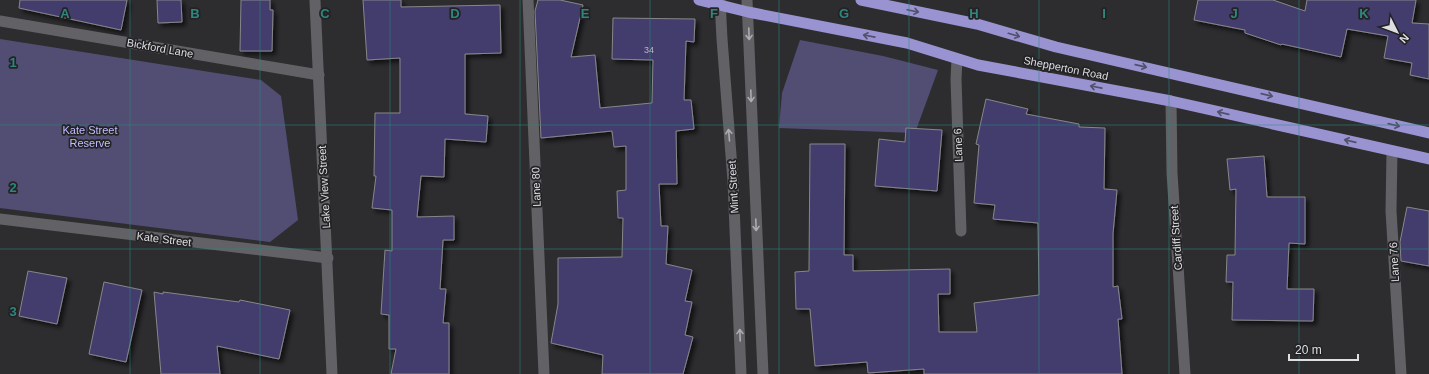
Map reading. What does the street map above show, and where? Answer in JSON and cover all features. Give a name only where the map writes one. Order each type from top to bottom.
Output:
[{"type":"highway","name":"Shepperton Road","points":[[699,0],[720,3],[748,12],[908,44],[978,65],[1171,101],[1429,159]]},
{"type":"highway","name":"Shepperton Road","points":[[861,0],[977,24],[1056,47],[1429,133]]},
{"type":"street","name":"Lane 80","points":[[528,0],[544,374]]},
{"type":"street","name":"Mint Street","points":[[747,0],[763,374]]},
{"type":"street","name":"Lake View Street","points":[[315,1],[328,258],[332,374]]},
{"type":"street","name":"Mint Street","points":[[720,3],[733,181],[741,374]]},
{"type":"street","name":"Bickford Lane","points":[[0,21],[319,75]]},
{"type":"street","name":"Lane 6","points":[[957,58],[956,79],[960,231]]},
{"type":"street","name":"Cardiff Street","points":[[1171,101],[1172,173],[1185,374]]},
{"type":"street","name":"Lane 76","points":[[1392,151],[1391,211],[1401,374]]},
{"type":"street","name":"Kate Street","points":[[0,219],[328,258]]},
{"type":"green space","name":"Kate Street Reserve","points":[[0,39],[261,80],[281,96],[298,220],[270,242],[0,208]]},
{"type":"green space","points":[[800,40],[883,56],[938,70],[915,133],[779,128],[782,93]]},
{"type":"building","points":[[20,0],[127,0],[121,30],[19,8]]},
{"type":"building","points":[[157,0],[181,0],[182,22],[158,23]]},
{"type":"building","points":[[241,0],[270,0],[270,10],[273,10],[272,51],[240,51]]},
{"type":"building","points":[[363,0],[401,0],[401,7],[500,5],[501,53],[465,54],[465,114],[488,116],[486,142],[445,139],[444,177],[421,176],[417,217],[454,216],[454,240],[443,240],[440,289],[446,289],[443,323],[449,323],[449,374],[391,374],[396,349],[389,349],[389,315],[381,314],[385,250],[392,251],[392,210],[372,208],[376,176],[374,176],[375,113],[400,113],[400,58],[367,60]]},
{"type":"building","points":[[538,0],[560,0],[583,5],[571,57],[595,55],[600,108],[652,103],[653,60],[612,59],[613,18],[695,19],[694,42],[686,41],[684,100],[691,100],[694,129],[676,131],[677,184],[659,184],[661,226],[668,226],[666,264],[692,270],[685,301],[692,302],[685,335],[693,337],[683,374],[602,374],[603,355],[551,343],[558,304],[558,258],[622,257],[623,218],[618,218],[617,191],[626,190],[626,146],[614,147],[612,131],[541,138],[535,11]]},
{"type":"building","points":[[1198,0],[1273,0],[1305,11],[1307,0],[1416,0],[1412,23],[1429,24],[1429,79],[1410,75],[1412,63],[1384,58],[1388,36],[1347,29],[1341,57],[1281,45],[1245,33],[1245,30],[1194,20]]},
{"type":"building","points":[[986,99],[1028,109],[1026,114],[1079,124],[1079,127],[1105,128],[1104,189],[1117,190],[1113,234],[1113,287],[1118,286],[1122,319],[1118,319],[1122,374],[924,374],[924,369],[868,373],[867,362],[815,366],[810,309],[796,309],[795,272],[809,271],[810,144],[845,144],[844,255],[853,255],[853,271],[950,269],[950,294],[938,294],[939,332],[977,332],[974,303],[1039,295],[1038,223],[993,219],[995,205],[974,203],[979,145],[976,144]]},
{"type":"building","points":[[906,128],[942,130],[937,191],[875,186],[879,139],[905,142]]},
{"type":"building","points":[[1264,156],[1267,197],[1305,197],[1305,244],[1289,243],[1287,289],[1314,289],[1313,321],[1232,320],[1233,282],[1226,282],[1227,255],[1235,255],[1236,189],[1230,190],[1227,159]]},
{"type":"building","points":[[1407,207],[1429,211],[1429,266],[1401,261],[1400,242]]},
{"type":"building","points":[[28,271],[67,278],[57,324],[19,316]]},
{"type":"building","points":[[104,282],[142,290],[126,362],[89,354]]},
{"type":"building","points":[[154,292],[239,302],[240,300],[290,310],[279,359],[217,346],[220,374],[161,374]]}]
